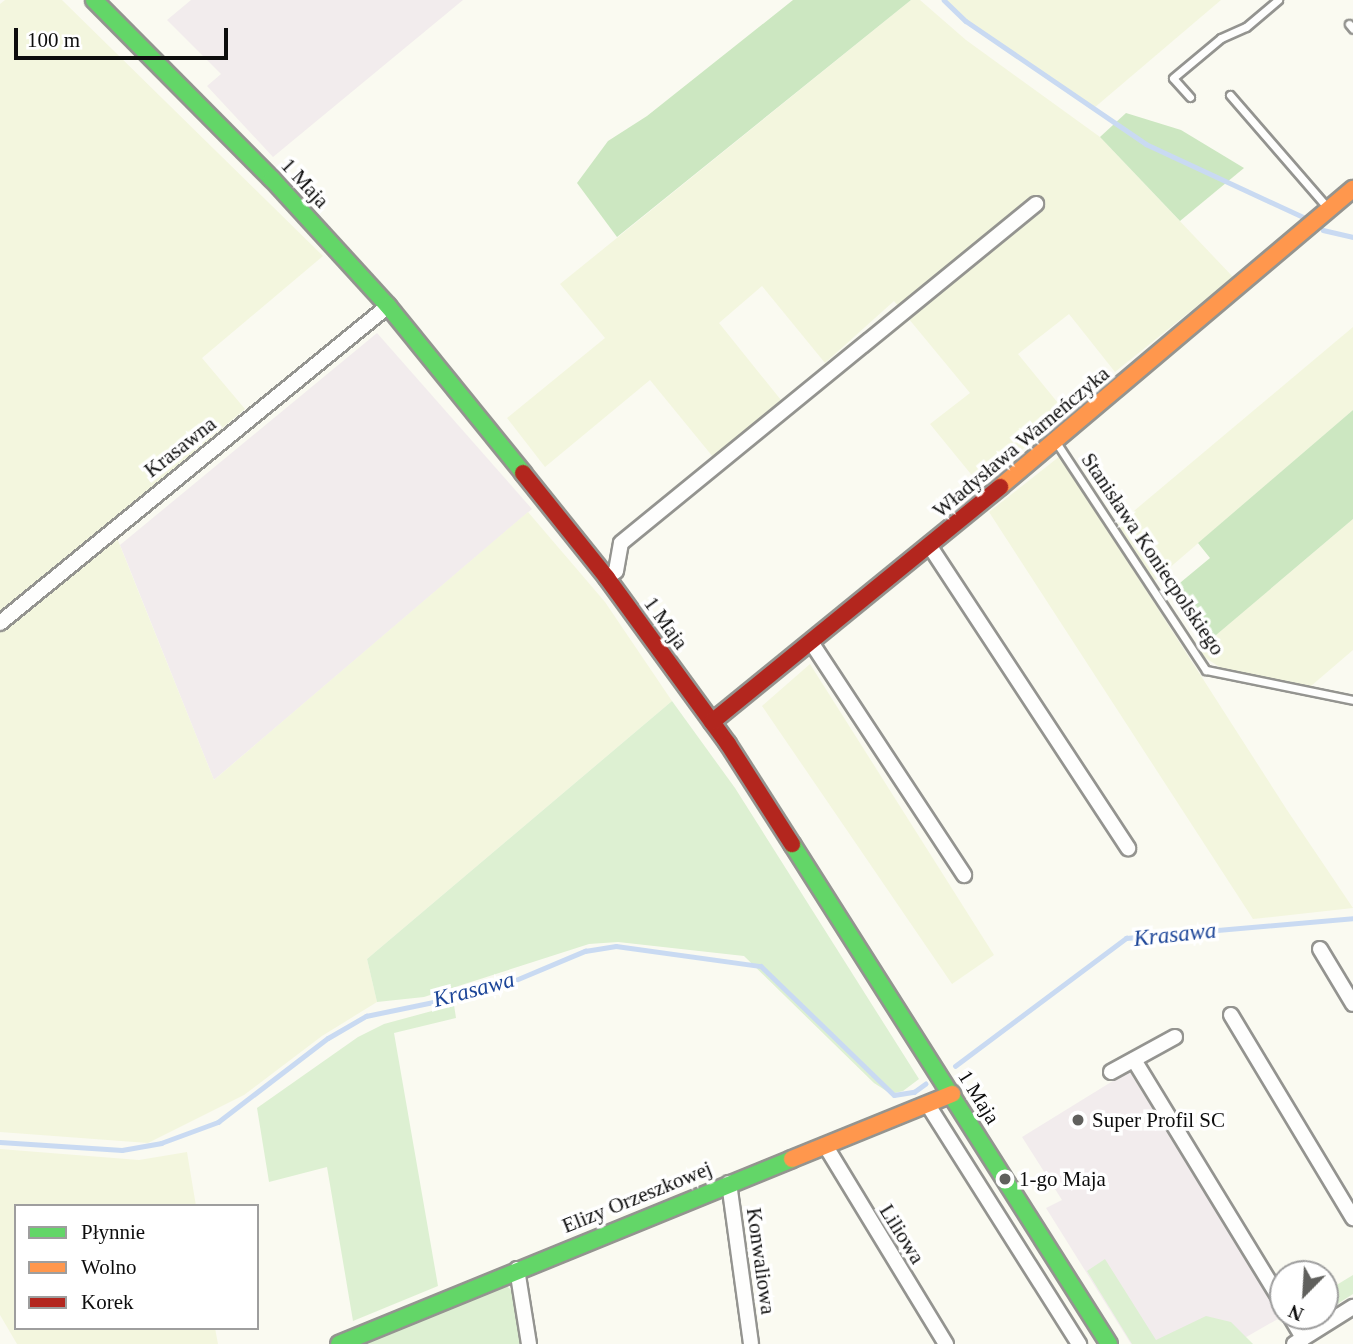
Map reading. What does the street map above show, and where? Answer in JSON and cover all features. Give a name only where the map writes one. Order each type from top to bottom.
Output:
[{"type":"main road","name":"1 Maja","points":[[94,0],[262,169],[388,306],[607,578],[712,722],[952,1094],[1109,1344]]},
{"type":"main road","name":"Władysława Warneńczyka","points":[[712,722],[1056,441],[1353,189]]},
{"type":"main road","name":"Elizy Orzeszkowej","points":[[340,1344],[517,1269],[952,1094]]},
{"type":"street","points":[[607,578],[615,571],[621,543],[1036,204]]},
{"type":"street","name":"Krasawna","points":[[0,623],[388,306]]},
{"type":"street","points":[[929,545],[1128,848]]},
{"type":"street","points":[[811,642],[964,875]]},
{"type":"street","points":[[1320,949],[1353,1004]]},
{"type":"street","points":[[1231,1015],[1353,1218]]},
{"type":"street","points":[[1111,1072],[1175,1037]]},
{"type":"street","points":[[1134,1060],[1269,1281]]},
{"type":"street","points":[[928,1105],[1079,1344]]},
{"type":"street","name":"Liliowa","points":[[825,1145],[946,1344]]},
{"type":"street","name":"Konwaliowa","points":[[729,1183],[751,1344]]},
{"type":"street","points":[[517,1269],[528,1344]]},
{"type":"street","points":[[1298,1341],[1353,1307]]},
{"type":"lane","points":[[1190,97],[1173,78],[1221,38],[1246,27],[1278,0]]},
{"type":"lane","points":[[1230,95],[1329,210]]},
{"type":"lane","name":"Stanisława Koniecpolskiego","points":[[1056,441],[1206,670],[1353,700]]},
{"type":"shaded area","points":[[191,0],[463,0],[273,157],[207,86],[221,74],[167,20]]},
{"type":"shaded area","points":[[377,333],[532,509],[214,780],[120,545]]},
{"type":"shaded area","points":[[1129,1071],[1269,1294],[1269,1324],[1234,1344],[1131,1344],[1046,1208],[1062,1200],[1022,1137]]},
{"type":"green space","points":[[5,0],[62,0],[323,256],[202,358],[245,409],[0,616],[0,4]]},
{"type":"green space","points":[[793,0],[911,0],[617,237],[577,183],[608,141],[647,116]]},
{"type":"green space","points":[[911,0],[920,0],[966,40],[1100,137],[1233,277],[1115,372],[1069,314],[1018,354],[1067,414],[979,484],[930,424],[970,393],[894,301],[825,363],[762,286],[719,323],[781,400],[713,457],[650,380],[545,467],[507,418],[605,338],[560,284]]},
{"type":"green space","points":[[944,0],[1221,0],[1094,108],[966,21]]},
{"type":"green space","points":[[1126,113],[1181,130],[1244,168],[1180,221],[1100,137]]},
{"type":"green space","points":[[1353,327],[1353,410],[1153,582],[1116,526]]},
{"type":"green space","points":[[1353,410],[1353,519],[1209,641],[1169,592],[1210,558],[1198,543]]},
{"type":"green space","points":[[1060,456],[1353,908],[1253,919],[989,512]]},
{"type":"green space","points":[[528,512],[605,602],[672,701],[367,959],[377,1002],[322,1036],[244,1095],[148,1143],[0,1132],[0,632],[115,533],[214,780]]},
{"type":"green space","points":[[1353,519],[1353,650],[1311,686],[1226,671],[1196,652]]},
{"type":"green space","points":[[810,664],[994,955],[952,984],[762,706]]},
{"type":"green space","points":[[672,701],[735,788],[919,1079],[903,1091],[891,1094],[874,1083],[744,956],[618,942],[589,944],[424,997],[377,1002],[367,959]]},
{"type":"green space","points":[[454,1005],[456,1018],[394,1033],[438,1286],[353,1321],[327,1167],[269,1182],[257,1108],[358,1037],[384,1024]]},
{"type":"green space","points":[[0,1149],[139,1160],[187,1152],[196,1204],[14,1204],[14,1330],[215,1330],[218,1344],[17,1344],[0,1315]]},
{"type":"green space","points":[[1105,1259],[1156,1340],[1206,1316],[1231,1322],[1253,1344],[1132,1344],[1087,1271]]},
{"type":"green space","points":[[1353,1275],[1353,1294],[1339,1303],[1339,1284]]},
{"type":"green space","points":[[504,1284],[515,1293],[522,1344],[352,1344]]},
{"type":"waterway","points":[[944,0],[966,21],[1146,144],[1303,217]]},
{"type":"waterway","points":[[1323,230],[1353,237]]},
{"type":"waterway","name":"Krasawa","points":[[955,1066],[1126,938],[1353,918]]},
{"type":"waterway","name":"Krasawa","points":[[0,1142],[122,1150],[161,1143],[218,1122],[328,1038],[366,1016],[492,990],[585,951],[616,946],[761,966],[894,1095],[914,1092],[925,1084]]},
{"type":"traffic: fast","points":[[94,0],[272,179],[388,306],[523,473]]},
{"type":"traffic: fast","points":[[792,844],[1109,1344]]},
{"type":"traffic: fast","points":[[339,1344],[792,1159]]},
{"type":"traffic: slow","points":[[1000,487],[1353,189]]},
{"type":"traffic: slow","points":[[792,1159],[952,1094]]},
{"type":"traffic: jam","points":[[523,473],[607,578],[728,744],[792,844]]},
{"type":"traffic: jam","points":[[712,722],[1000,487]]},
{"type":"place","name":"Super Profil SC","points":[[1078,1120]]},
{"type":"place","name":"1-go Maja","points":[[1005,1179]]}]
